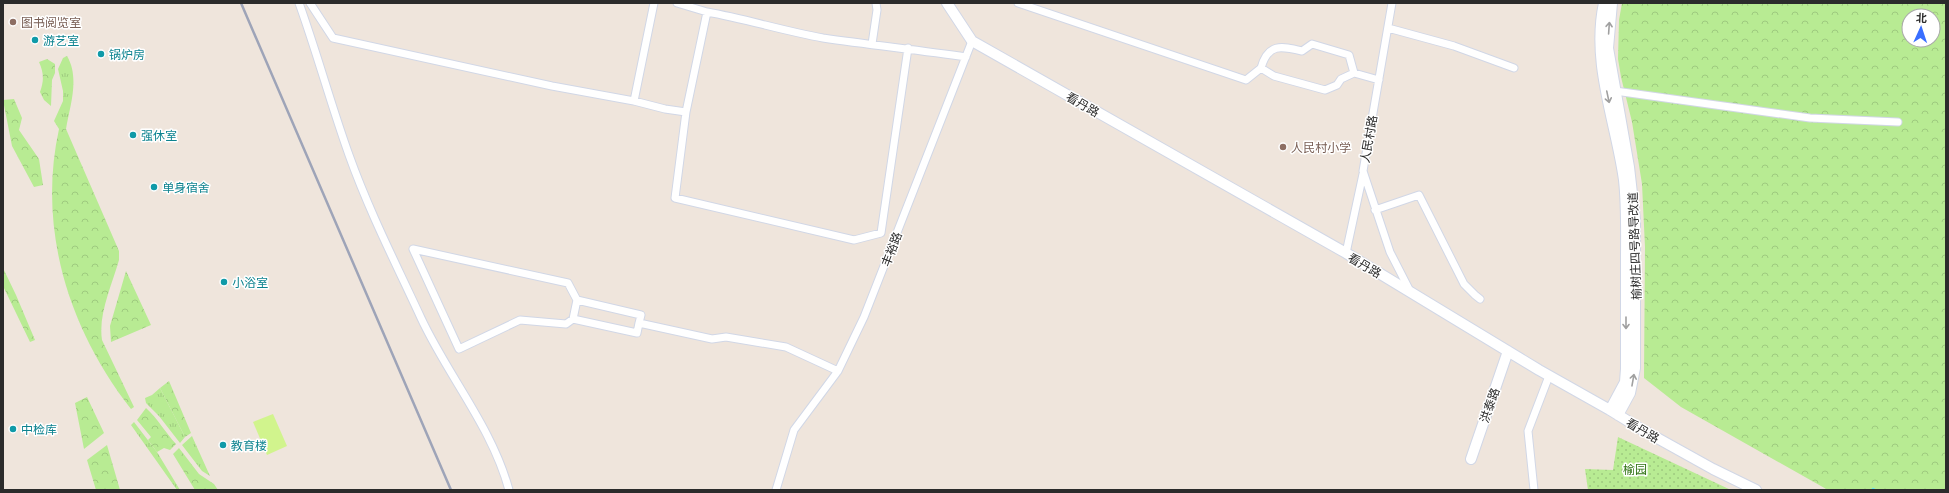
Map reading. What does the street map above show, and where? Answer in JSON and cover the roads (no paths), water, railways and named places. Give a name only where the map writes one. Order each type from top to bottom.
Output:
[{"type":"street","points":[[299,3],[319,58],[332,105],[347,149],[374,217],[424,324],[480,422],[503,471],[509,490]]},
{"type":"street","points":[[310,3],[333,38],[552,86],[686,112]]},
{"type":"street","points":[[634,101],[654,3]]},
{"type":"street","points":[[677,3],[707,12],[743,18],[822,37],[966,57]]},
{"type":"street","points":[[872,44],[877,10],[876,3]]},
{"type":"street","points":[[947,3],[956,19],[972,41]]},
{"type":"street","points":[[1018,3],[1246,80],[1261,68],[1264,56],[1276,47],[1285,47],[1302,51],[1312,44],[1349,55],[1354,73]]},
{"type":"street","name":"人民村路","points":[[1392,3],[1363,171],[1390,252],[1410,291]]},
{"type":"street","name":"榆树庄四号路导改道","points":[[1604,3],[1600,23],[1601,55],[1624,180],[1626,221],[1626,369],[1614,413]]},
{"type":"street","name":"榆树庄四号路导改道","points":[[1612,3],[1608,48],[1629,167],[1635,220],[1635,368],[1630,393],[1614,413]]},
{"type":"street","points":[[707,12],[686,112],[675,198],[854,240],[881,234],[908,48]]},
{"type":"street","points":[[1388,28],[1454,46],[1514,68]]},
{"type":"street","name":"丰裕路","points":[[776,490],[794,430],[838,371],[880,278],[972,41]]},
{"type":"street","name":"看丹路","points":[[972,41],[1410,291],[1549,376],[1713,469],[1756,490]]},
{"type":"street","points":[[1261,68],[1274,76],[1325,90],[1337,85],[1342,79],[1354,73],[1378,80]]},
{"type":"street","points":[[1615,91],[1810,118],[1898,122]]},
{"type":"street","points":[[1346,254],[1363,171]]},
{"type":"street","points":[[1375,210],[1419,195],[1464,284],[1474,296],[1480,299]]},
{"type":"street","points":[[413,249],[568,283],[577,300],[573,319],[566,324],[520,320],[460,349],[413,249]]},
{"type":"street","points":[[573,319],[637,333],[641,315],[577,300]]},
{"type":"street","points":[[639,323],[712,338],[726,337],[786,347],[838,371]]},
{"type":"street","name":"洪泰路","points":[[1471,459],[1508,351]]},
{"type":"street","points":[[1534,490],[1528,431],[1549,376]]},
{"type":"railway","points":[[241,3],[451,490]]},
{"type":"place","name":"图书阅览室","points":[[13,22]]},
{"type":"place","name":"游艺室","points":[[35,40]]},
{"type":"place","name":"锅炉房","points":[[101,54]]},
{"type":"place","name":"强休室","points":[[133,135]]},
{"type":"place","name":"人民村小学","points":[[1283,147]]},
{"type":"place","name":"单身宿舍","points":[[154,187]]},
{"type":"place","name":"小浴室","points":[[224,282]]},
{"type":"place","name":"中检库","points":[[13,429]]},
{"type":"place","name":"教育楼","points":[[223,445]]},
{"type":"park label","name":"榆园","points":[[1635,469]]}]
